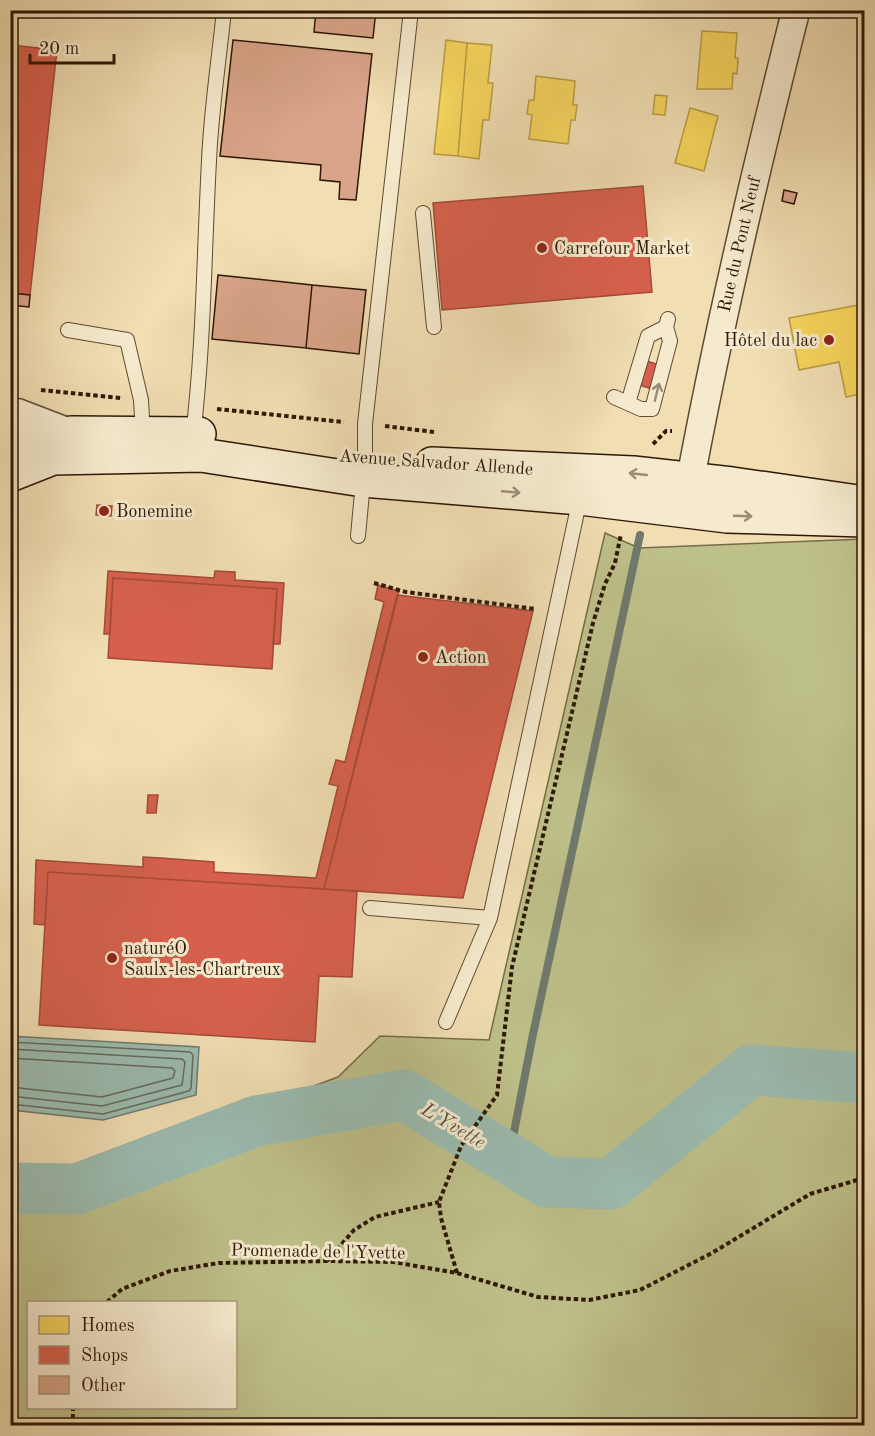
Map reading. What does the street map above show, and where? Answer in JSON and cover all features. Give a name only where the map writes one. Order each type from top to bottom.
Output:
[{"type":"main road","name":"Avenue Salvador Allende","points":[[71,433],[139,445],[194,432],[364,470],[585,470],[687,495],[864,503]]},
{"type":"main road","points":[[10,446],[71,433]]},
{"type":"main road","points":[[10,475],[53,458],[139,445]]},
{"type":"main road","points":[[364,470],[580,498],[687,495],[727,516],[864,520]]},
{"type":"street","name":"Rue du Pont Neuf","points":[[687,495],[721,321],[796,10]]},
{"type":"street","name":"Avenue Salvador Allende","points":[[10,412],[19,413],[71,433]]},
{"type":"lane","points":[[194,432],[202,326],[209,158],[224,10]]},
{"type":"lane","points":[[358,536],[364,470],[365,424],[411,10]]},
{"type":"lane","points":[[423,213],[434,327]]},
{"type":"lane","points":[[614,397],[641,409],[652,409],[670,341],[667,323],[648,336],[628,403]]},
{"type":"lane","points":[[68,330],[127,340],[141,400],[139,445]]},
{"type":"lane","points":[[446,1022],[490,918],[580,498]]},
{"type":"lane","points":[[370,908],[490,918]]},
{"type":"path","points":[[34,389],[141,400]]},
{"type":"path","points":[[194,432],[365,424],[435,432]]},
{"type":"path","points":[[457,1273],[441,1218],[439,1202],[461,1146],[497,1095],[512,967],[593,624],[604,584],[615,563],[622,530]]},
{"type":"path","points":[[374,583],[406,592],[541,610],[560,595]]},
{"type":"path","name":"Promenade de l'Yvette","points":[[108,1301],[122,1289],[170,1271],[219,1263],[327,1261],[393,1262],[457,1273],[538,1297],[589,1300],[640,1290],[712,1253],[810,1194],[864,1178]]},
{"type":"path","points":[[327,1261],[354,1230],[375,1217],[439,1202]]},
{"type":"path","points":[[73,1409],[73,1425]]},
{"type":"green space","points":[[605,533],[639,548],[864,539],[864,1425],[11,1425],[11,1174],[76,1174],[338,1077],[380,1036],[489,1040]]},
{"type":"water","points":[[10,1036],[199,1047],[196,1095],[103,1120],[11,1110]]},
{"type":"building: Homes","points":[[702,31],[737,33],[735,58],[738,58],[737,74],[733,73],[732,89],[697,89]]},
{"type":"building: Homes","points":[[446,40],[467,43],[458,156],[434,154]]},
{"type":"building: Homes","points":[[467,43],[492,45],[488,83],[493,83],[489,120],[483,120],[479,159],[458,156]]},
{"type":"building: Homes","points":[[536,76],[575,81],[573,105],[577,105],[575,120],[571,120],[568,144],[529,139],[532,115],[527,114],[529,100],[534,100]]},
{"type":"building: Homes","points":[[655,95],[667,96],[665,115],[653,114]]},
{"type":"building: Homes","points":[[690,108],[718,116],[704,171],[675,163]]},
{"type":"building: Homes","name":"Hôtel du lac","points":[[864,304],[864,393],[846,397],[839,362],[799,370],[789,318]]},
{"type":"building: Shops","points":[[10,45],[57,50],[30,295],[10,293]]},
{"type":"building: Shops","name":"Carrefour Market","points":[[643,186],[652,292],[442,310],[433,203]]},
{"type":"building: Shops","points":[[643,360],[670,368],[662,392],[636,384]]},
{"type":"building: Shops","name":"Bonemine","points":[[97,505],[112,506],[111,516],[96,515]]},
{"type":"building: Shops","points":[[108,571],[214,578],[215,571],[235,572],[235,580],[284,583],[280,644],[273,644],[277,589],[113,578],[110,634],[104,634]]},
{"type":"building: Shops","points":[[113,578],[277,589],[272,669],[108,658]]},
{"type":"building: Shops","points":[[378,585],[399,591],[324,889],[48,872],[45,925],[34,924],[36,860],[143,867],[143,857],[161,858],[214,862],[214,872],[316,878],[338,786],[329,784],[336,760],[345,762],[384,602],[375,599]]},
{"type":"building: Shops","points":[[397,595],[533,611],[463,898],[324,889]]},
{"type":"building: Shops","points":[[148,795],[158,795],[156,813],[147,813]]},
{"type":"building: Shops","points":[[48,872],[357,891],[352,977],[319,976],[315,1042],[39,1025]]},
{"type":"building: Other","points":[[316,10],[376,10],[373,38],[314,32]]},
{"type":"building: Other","points":[[233,40],[372,54],[356,200],[339,199],[340,182],[320,180],[321,165],[220,156]]},
{"type":"building: Other","points":[[784,190],[797,193],[794,204],[782,201]]},
{"type":"building: Other","points":[[218,275],[312,285],[306,348],[212,339]]},
{"type":"building: Other","points":[[312,285],[366,290],[359,354],[306,348]]},
{"type":"building: Other","points":[[10,293],[30,295],[29,307],[10,305]]},
{"type":"waterway","points":[[509,1158],[532,1039],[640,535]]},
{"type":"waterway","name":"L'Yvette","points":[[10,1188],[77,1189],[256,1121],[404,1095],[547,1182],[611,1184],[751,1070],[864,1078]]},
{"type":"place","name":"Carrefour Market","points":[[542,248]]},
{"type":"place","name":"Hôtel du lac","points":[[829,340]]},
{"type":"place","name":"Bonemine","points":[[104,511]]},
{"type":"place","name":"Action","points":[[423,657]]},
{"type":"place","name":"naturéO Saulx-les-Chartreux","points":[[112,958]]}]
